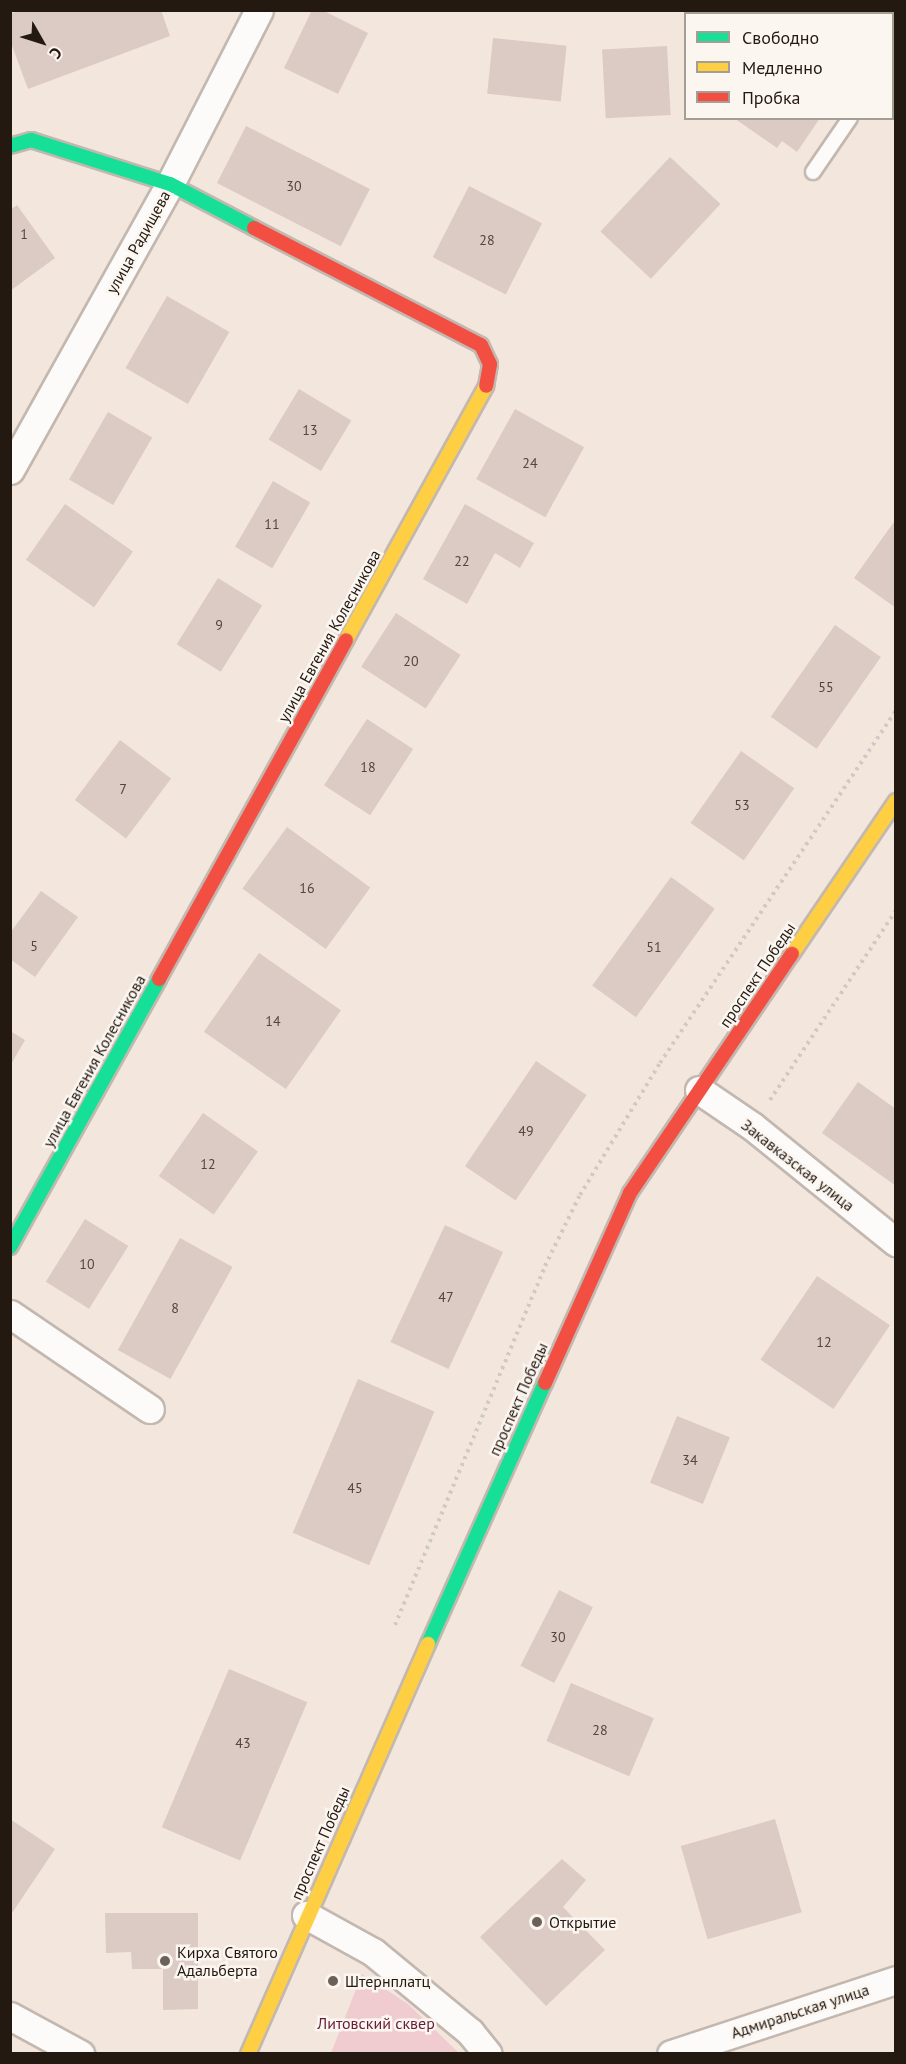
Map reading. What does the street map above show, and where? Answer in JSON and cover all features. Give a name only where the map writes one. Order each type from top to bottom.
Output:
[{"type":"street","name":"улица Радищева","points":[[10,470],[170,184],[259,10]]},
{"type":"street","name":"улица Евгения Колесникова","points":[[10,146],[31,140],[170,184],[481,345],[490,364],[487,385],[10,1246]]},
{"type":"street","name":"проспект Победы","points":[[248,2054],[306,1915],[590,1276],[630,1193],[896,801]]},
{"type":"street","name":"Закавказская улица","points":[[699,1090],[752,1126],[896,1242]]},
{"type":"street","points":[[10,1314],[150,1409]]},
{"type":"street","points":[[306,1915],[373,1952],[470,2032],[488,2054]]},
{"type":"street","name":"Адмиральская улица","points":[[671,2054],[896,1980]]},
{"type":"street","points":[[10,2016],[80,2054]]},
{"type":"lane","points":[[813,172],[849,120]]},
{"type":"path","points":[[752,1126],[896,910]]},
{"type":"green space","name":"Литовский сквер","points":[[362,1974],[408,2004],[459,2053],[331,2053]]},
{"type":"building","points":[[19,10],[161,10],[170,36],[28,89],[10,40],[10,14]]},
{"type":"building","points":[[312,10],[322,10],[368,33],[338,94],[284,68]]},
{"type":"building","points":[[699,10],[786,10],[786,12],[699,12]]},
{"type":"building","points":[[493,38],[567,46],[561,101],[487,94]]},
{"type":"building","points":[[667,46],[671,115],[606,118],[602,49]]},
{"type":"building","points":[[737,120],[819,120],[797,152],[782,141],[777,148]]},
{"type":"building","points":[[246,126],[370,189],[341,246],[217,183]]},
{"type":"building","points":[[670,157],[720,204],[651,279],[600,232]]},
{"type":"building","points":[[469,186],[542,223],[506,295],[433,257]]},
{"type":"building","points":[[17,205],[55,258],[10,291],[10,210]]},
{"type":"building","points":[[167,296],[229,332],[188,404],[126,368]]},
{"type":"building","points":[[299,389],[351,420],[321,471],[269,440]]},
{"type":"building","points":[[515,409],[584,447],[545,517],[476,479]]},
{"type":"building","points":[[108,412],[152,438],[113,505],[69,480]]},
{"type":"building","points":[[273,481],[310,502],[272,568],[235,547]]},
{"type":"building","points":[[65,504],[133,552],[94,607],[26,560]]},
{"type":"building","points":[[465,504],[534,543],[520,568],[495,553],[467,604],[423,579]]},
{"type":"building","points":[[896,519],[896,608],[854,578]]},
{"type":"building","points":[[218,578],[262,606],[221,672],[177,644]]},
{"type":"building","points":[[396,613],[461,655],[426,709],[361,667]]},
{"type":"building","points":[[835,625],[881,657],[817,749],[771,717]]},
{"type":"building","points":[[367,719],[413,749],[370,815],[324,785]]},
{"type":"building","points":[[120,740],[171,779],[126,838],[75,800]]},
{"type":"building","points":[[741,751],[794,788],[744,860],[691,823]]},
{"type":"building","points":[[287,827],[370,888],[326,949],[242,888]]},
{"type":"building","points":[[671,877],[715,909],[636,1017],[592,985]]},
{"type":"building","points":[[41,891],[78,917],[35,977],[10,959],[10,933]]},
{"type":"building","points":[[259,953],[341,1010],[286,1089],[204,1032]]},
{"type":"building","points":[[10,1031],[25,1040],[10,1066]]},
{"type":"building","points":[[536,1061],[587,1095],[516,1200],[465,1166]]},
{"type":"building","points":[[858,1082],[896,1109],[896,1186],[822,1133]]},
{"type":"building","points":[[203,1113],[258,1151],[214,1215],[159,1176]]},
{"type":"building","points":[[85,1219],[128,1246],[89,1309],[46,1282]]},
{"type":"building","points":[[445,1225],[503,1252],[448,1369],[390,1342]]},
{"type":"building","points":[[180,1238],[232,1267],[170,1379],[118,1350]]},
{"type":"building","points":[[817,1276],[890,1325],[833,1409],[761,1360]]},
{"type":"building","points":[[358,1379],[434,1411],[369,1565],[293,1533]]},
{"type":"building","points":[[677,1416],[730,1437],[703,1504],[650,1483]]},
{"type":"building","points":[[559,1590],[593,1607],[554,1683],[520,1666]]},
{"type":"building","points":[[229,1669],[307,1702],[240,1861],[162,1827]]},
{"type":"building","points":[[571,1683],[654,1718],[629,1776],[546,1741]]},
{"type":"building","points":[[10,1819],[55,1849],[10,1916]]},
{"type":"building","points":[[775,1819],[802,1912],[708,1939],[681,1846]]},
{"type":"building","name":"Открытие","points":[[562,1859],[586,1880],[563,1907],[605,1950],[546,2006],[480,1937]]},
{"type":"building","name":"Кирха Святого Адальберта","points":[[105,1913],[198,1913],[198,2009],[163,2010],[163,1969],[132,1969],[131,1952],[106,1953]]},
{"type":"traffic: fast","points":[[10,146],[31,140],[170,184],[254,228]]},
{"type":"traffic: fast","points":[[10,1247],[159,979]]},
{"type":"traffic: fast","points":[[428,1644],[545,1383]]},
{"type":"traffic: slow","points":[[346,640],[486,386]]},
{"type":"traffic: slow","points":[[792,954],[896,801]]},
{"type":"traffic: slow","points":[[248,2054],[428,1644]]},
{"type":"traffic: jam","points":[[254,228],[481,345],[490,364],[486,386]]},
{"type":"traffic: jam","points":[[159,979],[346,640]]},
{"type":"traffic: jam","points":[[545,1383],[630,1193],[792,954]]},
{"type":"place","name":"Открытие","points":[[537,1922]]},
{"type":"place","name":"Кирха Святого Адальберта","points":[[165,1961]]},
{"type":"place","name":"Штернплатц","points":[[333,1981]]}]
